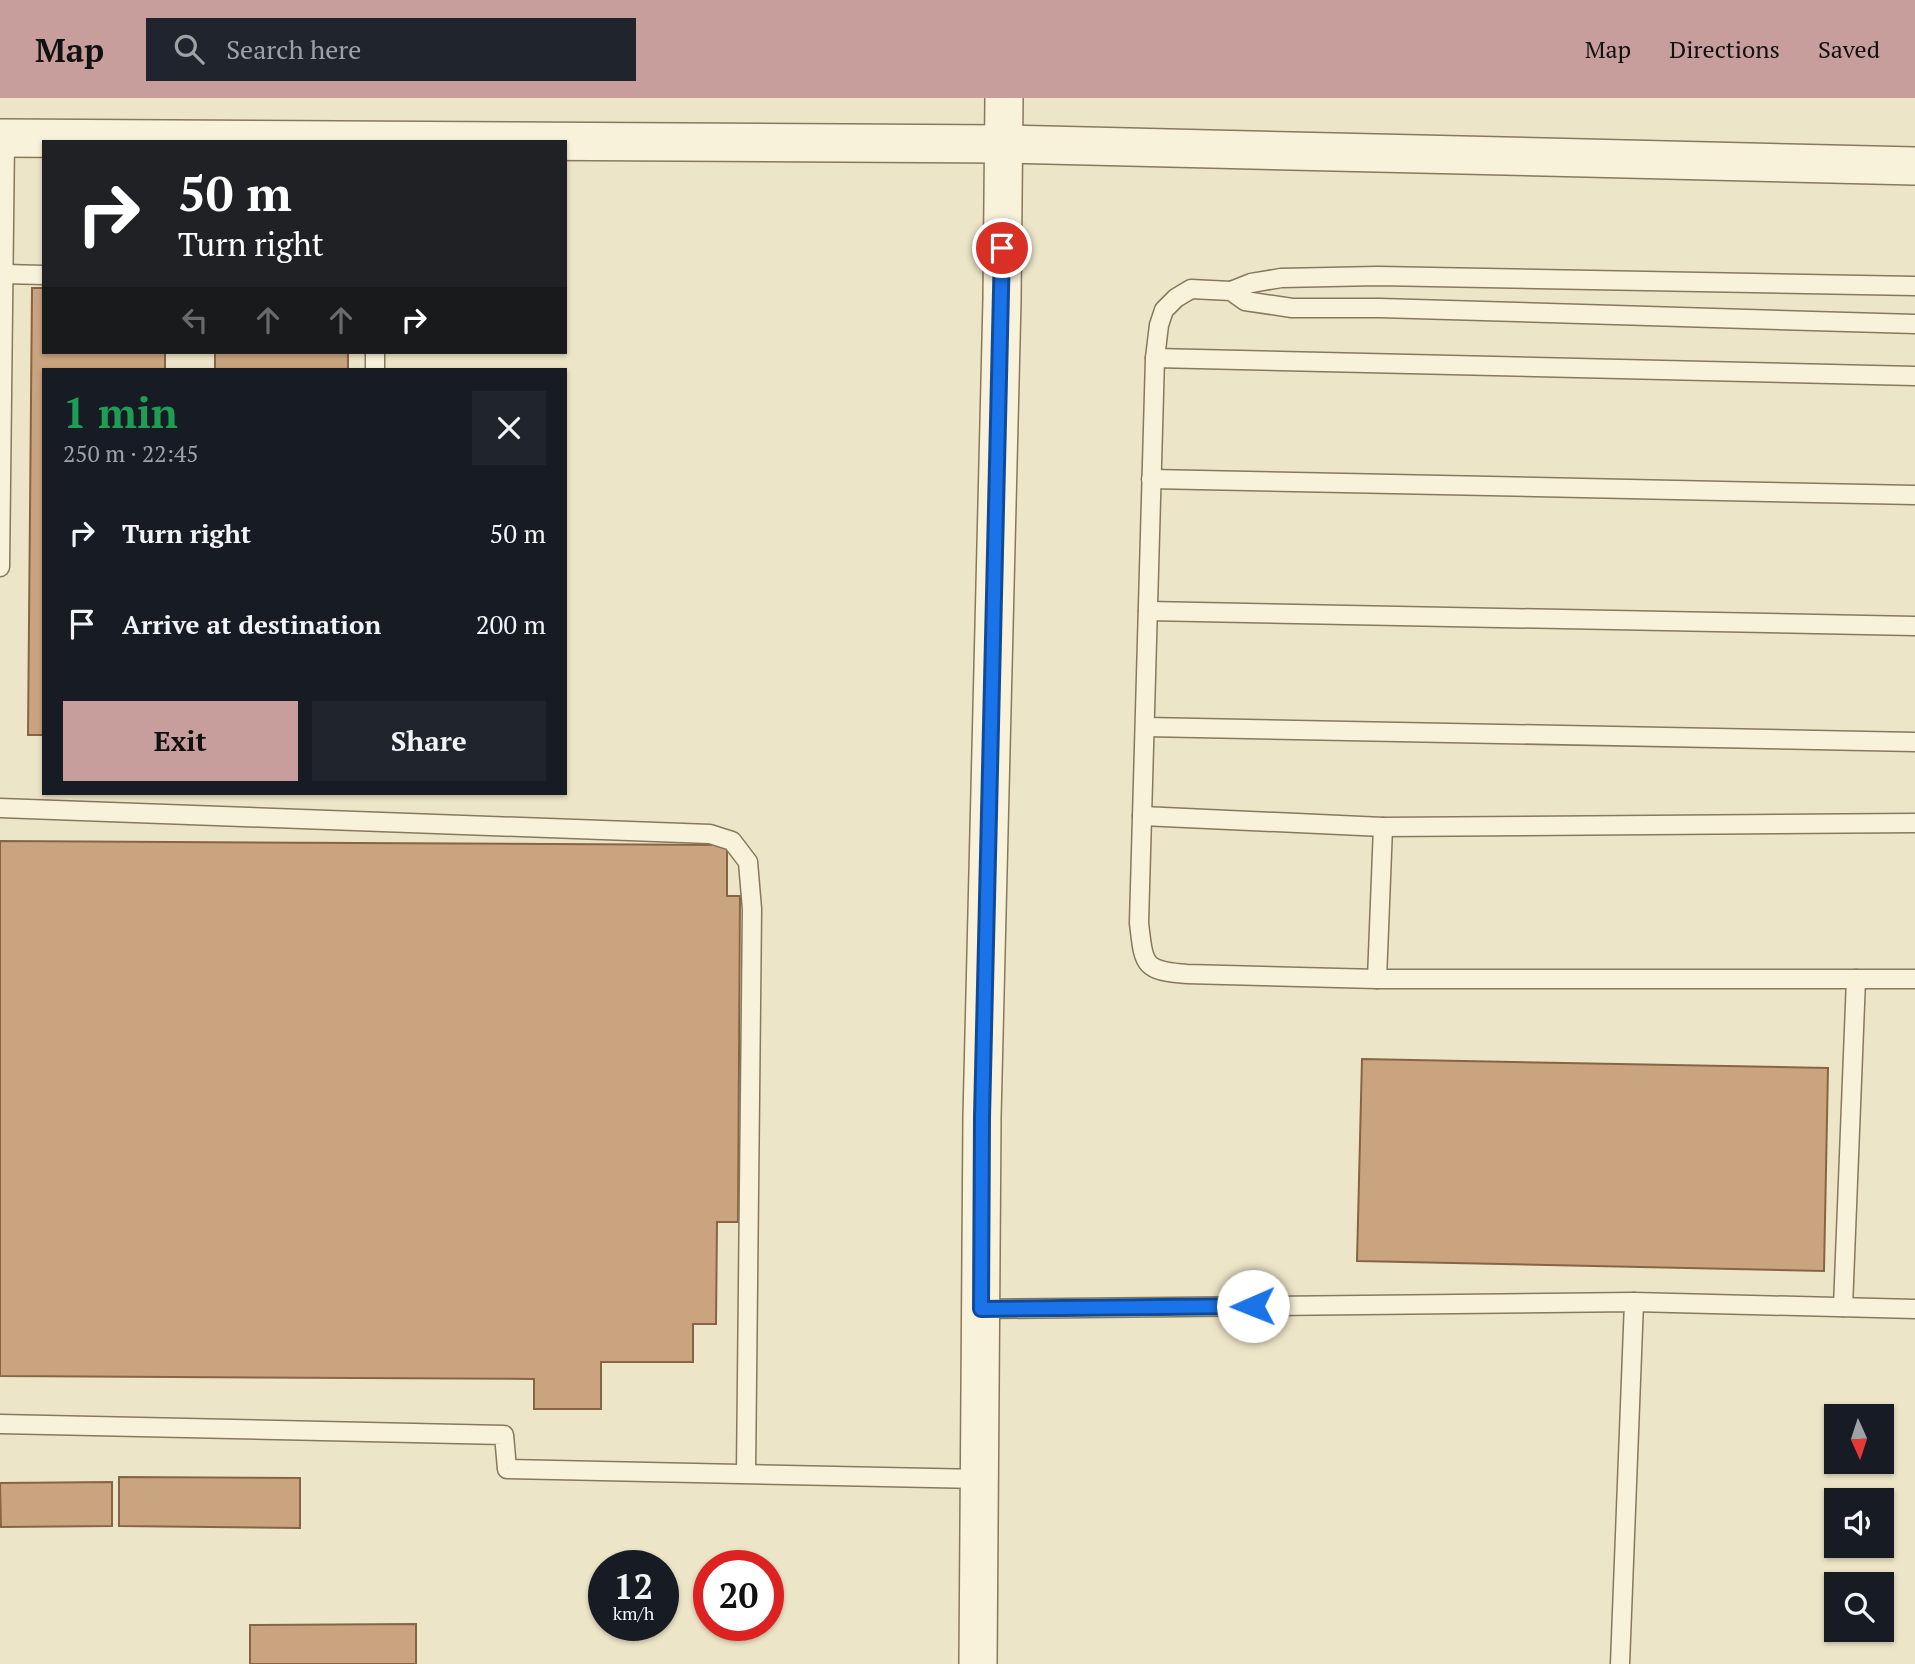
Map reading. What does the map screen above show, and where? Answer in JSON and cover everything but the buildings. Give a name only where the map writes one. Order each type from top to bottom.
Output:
[{"type":"street","points":[[978,1664],[982,1117],[1002,300],[1004,98]]},
{"type":"street","points":[[3,138],[254,140]]},
{"type":"street","points":[[567,142],[1003,144],[1915,166]]},
{"type":"lane","points":[[0,567],[3,138]]},
{"type":"lane","points":[[4,274],[42,275]]},
{"type":"lane","points":[[1915,286],[1378,276],[1281,278],[1251,283],[1231,291],[1191,289],[1176,298],[1164,310],[1159,325],[1155,358],[1139,923],[1143,957],[1156,970],[1168,973],[1377,979],[1915,979]]},
{"type":"lane","points":[[1231,291],[1245,301],[1292,308],[1380,308],[1915,324]]},
{"type":"lane","points":[[1155,358],[1915,376]]},
{"type":"lane","points":[[1151,480],[1915,495]]},
{"type":"lane","points":[[1147,611],[1915,626]]},
{"type":"lane","points":[[1146,727],[1915,742]]},
{"type":"lane","points":[[0,807],[710,834],[732,841],[748,862],[752,909],[746,1474]]},
{"type":"lane","points":[[1142,816],[1383,827],[1915,823]]},
{"type":"lane","points":[[1377,979],[1383,827]]},
{"type":"lane","points":[[1843,1307],[1856,979]]},
{"type":"lane","points":[[1620,1664],[1634,1302]]},
{"type":"lane","points":[[981,1309],[1634,1302],[1915,1308]]},
{"type":"lane","points":[[0,1424],[505,1435],[507,1469],[980,1479]]},
{"type":"route","points":[[1002,248],[982,1117],[981,1309],[1253,1306]]}]
